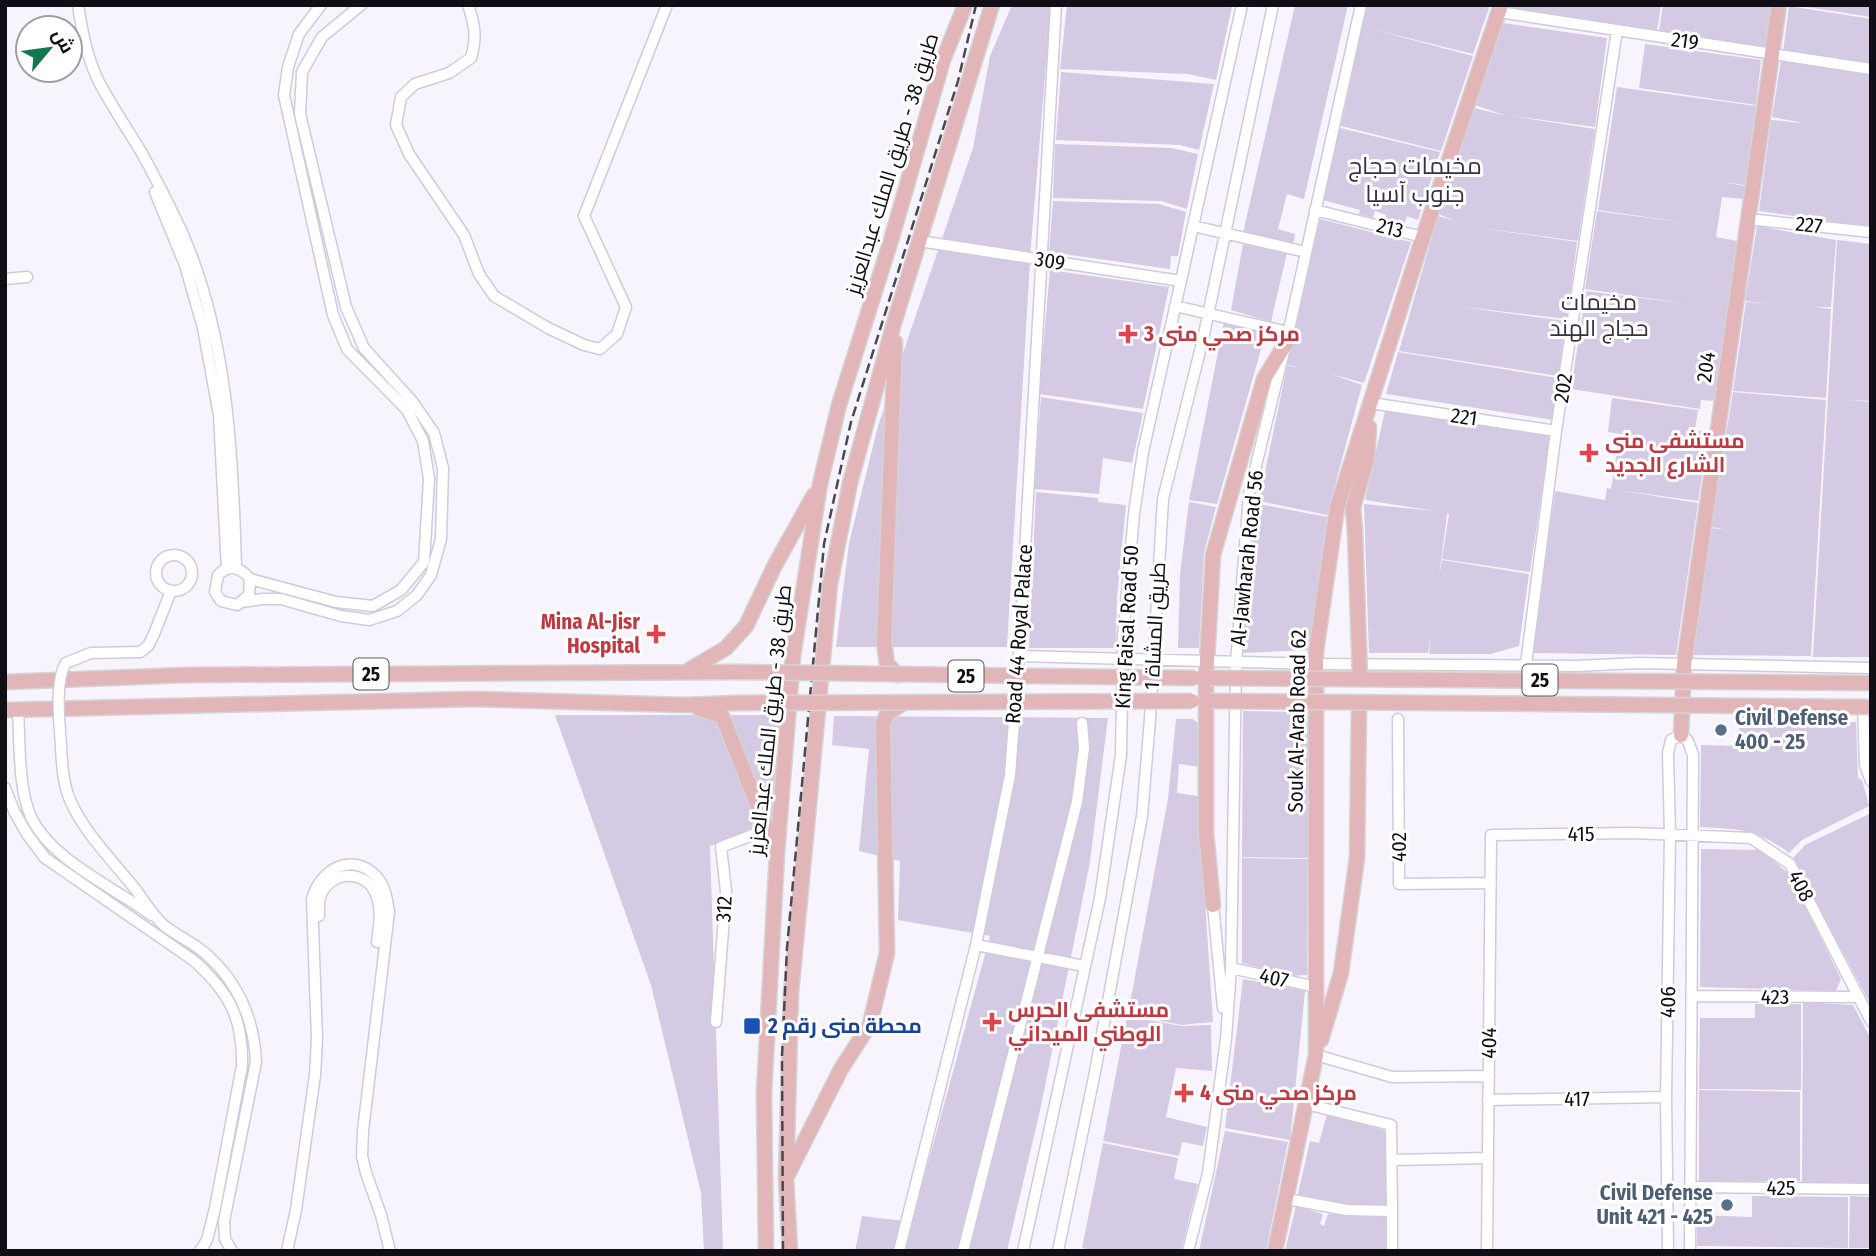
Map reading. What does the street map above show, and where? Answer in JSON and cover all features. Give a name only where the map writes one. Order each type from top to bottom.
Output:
[{"type":"main road","name":"طريق 38 - طريق الملك عبدالعزيز","points":[[766,1251],[764,1093],[777,853],[793,656],[820,484],[839,405],[892,237],[943,60],[965,5]]},
{"type":"main road","points":[[790,1251],[786,1179],[792,993],[830,584],[850,483],[896,318],[992,5]]},
{"type":"main road","name":"204","points":[[1681,735],[1684,664],[1779,5]]},
{"type":"main road","name":"Souk Al-Arab Road 62","points":[[1275,1251],[1317,1055],[1316,664],[1337,508],[1423,237],[1500,9]]},
{"type":"main road","points":[[896,318],[884,642],[887,664],[898,676]]},
{"type":"main road","points":[[1213,905],[1206,833],[1203,701],[1213,555],[1264,379],[1287,337]]},
{"type":"main road","points":[[1360,679],[1353,508],[1367,458],[1371,403]]},
{"type":"main road","points":[[686,671],[726,648],[746,626],[775,565],[820,484]]},
{"type":"main road","name":"25","points":[[5,682],[186,675],[686,671],[898,676],[1871,682]]},
{"type":"main road","name":"25","points":[[9,711],[474,699],[687,705],[1203,701],[1867,706]]},
{"type":"main road","points":[[1317,1055],[1341,973],[1357,858],[1359,703]]},
{"type":"main road","points":[[786,1179],[841,1069],[870,1024],[887,953],[883,723],[887,714],[902,704]]},
{"type":"main road","points":[[687,705],[722,716],[777,853]]},
{"type":"street","points":[[75,5],[76,32],[84,60],[148,175],[185,265],[203,328],[219,415],[232,568]]},
{"type":"street","points":[[321,5],[299,34],[288,67],[285,95],[333,315],[347,349],[407,410],[423,441],[429,479],[424,562],[401,590],[373,606],[336,602],[250,579],[242,570],[232,568],[222,571],[215,580],[215,592],[221,601],[232,605],[263,599],[281,599],[341,616],[369,620],[397,611],[417,595],[431,575],[441,539],[443,468],[434,433],[412,401],[364,348],[346,307],[300,114],[302,72],[322,37],[361,5]]},
{"type":"street","points":[[468,5],[475,25],[475,43],[471,58],[449,73],[415,84],[401,97],[397,125],[409,154],[464,235],[479,274],[495,296],[548,328],[584,345],[600,349],[617,334],[626,307],[584,216],[667,5]]},
{"type":"street","name":"Road 44 Royal Palace","points":[[898,1251],[976,945],[1010,775],[1056,5]]},
{"type":"street","name":"King Faisal Road 50","points":[[1023,1251],[1100,898],[1121,755],[1123,659],[1134,514],[1143,452],[1242,5]]},
{"type":"street","name":"طريق المشاة 1","points":[[1058,1251],[1095,1072],[1142,816],[1163,499],[1208,313],[1273,5]]},
{"type":"street","name":"Al-Jawharah Road 56","points":[[1188,1251],[1208,1174],[1226,1039],[1231,968],[1236,663],[1249,494],[1361,5]]},
{"type":"street","name":"219","points":[[1500,9],[1871,69]]},
{"type":"street","name":"202","points":[[1526,664],[1556,430],[1617,30]]},
{"type":"street","name":"213","points":[[1315,210],[1423,237]]},
{"type":"street","name":"227","points":[[1748,219],[1871,232]]},
{"type":"street","points":[[1193,226],[1306,252]]},
{"type":"street","name":"309","points":[[919,241],[1181,281]]},
{"type":"street","points":[[5,279],[27,277]]},
{"type":"street","points":[[1175,306],[1287,337]]},
{"type":"street","name":"221","points":[[1371,403],[1556,430]]},
{"type":"street","points":[[167,556],[182,556],[192,567],[192,576],[185,588],[171,591],[159,582],[157,567],[167,556]]},
{"type":"street","points":[[192,576],[215,580]]},
{"type":"street","points":[[242,602],[249,595],[250,579]]},
{"type":"street","points":[[164,926],[86,827],[71,802],[64,784],[60,688],[61,670],[66,663],[91,653],[140,652],[148,646],[171,591]]},
{"type":"street","points":[[1019,656],[1236,663],[1684,664],[1871,668]]},
{"type":"street","points":[[1867,706],[1865,765],[1871,781]]},
{"type":"street","points":[[9,711],[30,815],[41,834],[61,853],[206,953],[235,986],[248,1013],[255,1040],[256,1062],[225,1221],[225,1239],[230,1251]]},
{"type":"street","name":"402","points":[[1398,719],[1399,884],[1491,883]]},
{"type":"street","points":[[963,1251],[1077,802],[1084,748],[1082,723]]},
{"type":"street","name":"406","points":[[1668,1251],[1668,752],[1671,740],[1681,735],[1688,741],[1693,755],[1690,1251]]},
{"type":"street","points":[[5,788],[26,834],[45,858],[193,960],[215,980],[228,998],[238,1021],[242,1066],[215,1208],[207,1240],[201,1251]]},
{"type":"street","name":"312","points":[[716,1023],[726,891],[721,847],[768,829]]},
{"type":"street","name":"415","points":[[1491,835],[1670,834]]},
{"type":"street","name":"408","points":[[1670,834],[1751,838],[1790,864],[1869,1014]]},
{"type":"street","name":"404","points":[[1487,1251],[1491,835]]},
{"type":"street","points":[[287,1251],[296,1210],[315,1075],[317,1039],[312,899],[316,886],[324,875],[338,866],[356,865],[375,875],[386,893],[389,912],[362,1156],[390,1251]]},
{"type":"street","points":[[293,1251],[310,1156],[321,1070],[319,899],[332,881],[345,876],[358,876],[368,882],[377,894],[380,910],[357,1144],[359,1171],[380,1228],[384,1251]]},
{"type":"street","name":"Al-Jawharah Road 56","points":[[1213,905],[1226,1039]]},
{"type":"street","points":[[976,945],[1084,966]]},
{"type":"street","name":"407","points":[[1231,968],[1316,987]]},
{"type":"street","name":"423","points":[[1692,996],[1859,997]]},
{"type":"street","points":[[1317,1055],[1392,1077],[1489,1076]]},
{"type":"street","name":"417","points":[[1488,1100],[1666,1097]]},
{"type":"street","points":[[1306,1104],[1391,1125],[1392,1251]]},
{"type":"street","points":[[1393,1160],[1488,1158]]},
{"type":"street","name":"425","points":[[1691,1188],[1871,1189]]},
{"type":"street","points":[[1287,1199],[1348,1210],[1392,1211]]},
{"type":"street","points":[[201,1251],[211,1246],[230,1251]]},
{"type":"shaded area","points":[[1012,5],[1051,5],[1031,245],[1007,647],[836,647],[849,543],[878,426],[973,148],[990,56]]},
{"type":"shaded area","points":[[1067,5],[1232,7],[1216,80],[1188,74],[1060,69]]},
{"type":"shaded area","points":[[1295,5],[1348,5],[1304,199],[1287,194],[1278,229],[1295,234],[1293,247],[1243,233]]},
{"type":"shaded area","points":[[1367,5],[1490,5],[1473,54],[1371,29],[1473,56],[1441,151],[1341,126]]},
{"type":"shaded area","points":[[1509,5],[1661,5],[1657,31],[1508,8]]},
{"type":"shaded area","points":[[1663,5],[1772,5],[1766,47],[1659,31]]},
{"type":"shaded area","points":[[1793,5],[1871,5],[1871,17]]},
{"type":"shaded area","points":[[1789,6],[1871,19],[1871,66],[1783,52]]},
{"type":"shaded area","points":[[1503,23],[1607,38],[1595,127],[1512,116],[1595,129],[1578,241],[1473,227],[1577,242],[1567,319],[1454,306],[1566,321],[1558,376],[1399,351],[1438,216],[1455,221],[1438,214],[1474,108],[1507,116],[1475,105]]},
{"type":"shaded area","points":[[1645,44],[1761,60],[1756,105],[1639,88]]},
{"type":"shaded area","points":[[1781,61],[1871,75],[1871,227],[1759,211],[1771,120],[1804,123],[1772,117]]},
{"type":"shaded area","points":[[1061,72],[1214,84],[1199,150],[1180,145],[1056,140]]},
{"type":"shaded area","points":[[1617,87],[1756,106],[1745,185],[1722,182],[1745,186],[1743,199],[1722,197],[1716,237],[1737,241],[1714,401],[1701,400],[1700,409],[1571,389],[1586,291],[1688,304],[1585,289],[1597,211],[1694,224],[1598,210]]},
{"type":"shaded area","points":[[1340,128],[1440,152],[1418,220],[1407,216],[1404,225],[1386,221],[1386,215],[1375,211],[1373,218],[1359,214],[1360,210],[1323,200]]},
{"type":"shaded area","points":[[1055,144],[1171,148],[1198,154],[1187,209],[1161,201],[1053,198]]},
{"type":"shaded area","points":[[1053,201],[1159,204],[1186,212],[1178,256],[1171,256],[1170,269],[1049,252]]},
{"type":"shaded area","points":[[1320,219],[1411,242],[1364,383],[1331,374],[1362,385],[1327,515],[1259,501],[1287,366],[1301,368],[1287,365]]},
{"type":"shaded area","points":[[1757,226],[1836,240],[1831,307],[1815,307],[1831,309],[1826,398],[1733,391],[1746,302],[1767,304],[1745,301]]},
{"type":"shaded area","points":[[1837,240],[1871,244],[1871,401],[1848,400],[1871,402],[1871,657],[1813,657]]},
{"type":"shaded area","points":[[1243,244],[1287,253],[1271,322],[1231,310]]},
{"type":"shaded area","points":[[1050,270],[1169,287],[1143,409],[1039,394]]},
{"type":"shaded area","points":[[1224,322],[1266,332],[1217,504],[1189,500]]},
{"type":"shaded area","points":[[1398,352],[1558,378],[1553,420],[1386,394]]},
{"type":"shaded area","points":[[1733,392],[1826,400],[1811,656],[1693,655],[1712,528],[1730,530],[1711,527]]},
{"type":"shaded area","points":[[1041,397],[1143,413],[1132,463],[1103,458],[1099,494],[1034,489]]},
{"type":"shaded area","points":[[1612,398],[1698,410],[1695,430],[1709,432],[1698,501],[1617,490],[1698,503],[1676,655],[1533,653],[1555,491],[1605,500],[1607,488],[1611,489],[1620,434],[1608,432]]},
{"type":"shaded area","points":[[1385,411],[1550,436],[1530,572],[1442,559],[1447,514],[1439,577],[1442,560],[1529,574],[1519,646],[1491,654],[1429,654],[1431,636],[1428,653],[1369,653],[1364,504],[1434,511],[1365,500]]},
{"type":"shaded area","points":[[1036,492],[1098,498],[1098,502],[1126,505],[1117,598],[1116,648],[1029,648]]},
{"type":"shaded area","points":[[1189,502],[1216,507],[1204,553],[1199,648],[1178,648],[1180,574]]},
{"type":"shaded area","points":[[1259,504],[1327,517],[1310,650],[1243,653],[1251,549]]},
{"type":"shaded area","points":[[1243,711],[1310,712],[1309,858],[1242,857]]},
{"type":"shaded area","points":[[555,715],[783,715],[775,822],[710,846],[723,1251],[704,1251],[701,1193],[651,985]]},
{"type":"shaded area","points":[[834,716],[1108,718],[1090,862],[1041,1106],[1007,1251],[855,1251],[862,1216],[912,1222],[990,936],[898,920],[900,861],[859,851],[869,749],[832,745]]},
{"type":"shaded area","points":[[1740,716],[1798,717],[1799,724],[1856,722],[1858,778],[1862,780],[1869,806],[1802,840],[1789,853],[1767,839],[1747,832],[1700,827],[1701,745],[1739,746]]},
{"type":"shaded area","points":[[1176,719],[1193,719],[1199,724],[1200,767],[1179,764],[1177,793],[1198,796],[1213,1022],[1181,1025],[1128,1014],[1168,799]]},
{"type":"shaded area","points":[[1869,814],[1871,1005],[1793,858],[1805,845]]},
{"type":"shaded area","points":[[1701,849],[1761,850],[1789,874],[1841,979],[1836,991],[1700,987]]},
{"type":"shaded area","points":[[1242,858],[1308,859],[1307,975],[1290,976],[1242,963]]},
{"type":"shaded area","points":[[1243,979],[1305,991],[1290,1140],[1225,1128]]},
{"type":"shaded area","points":[[1803,1002],[1853,1005],[1871,1039],[1871,1183],[1802,1182]]},
{"type":"shaded area","points":[[1755,1004],[1801,1004],[1801,1090],[1699,1089],[1700,1018],[1755,1018]]},
{"type":"shaded area","points":[[1127,1016],[1181,1026],[1211,1025],[1212,1071],[1176,1068],[1166,1117],[1207,1127],[1203,1146],[1182,1142],[1179,1156],[1103,1141]]},
{"type":"shaded area","points":[[1699,1090],[1800,1092],[1800,1181],[1699,1181]]},
{"type":"shaded area","points":[[1327,1114],[1390,1132],[1388,1206],[1330,1205],[1297,1198],[1310,1141],[1319,1143]]},
{"type":"shaded area","points":[[1225,1131],[1288,1142],[1266,1251],[1199,1251]]},
{"type":"shaded area","points":[[1103,1143],[1178,1158],[1174,1179],[1198,1184],[1181,1251],[1097,1251],[1082,1248]]},
{"type":"shaded area","points":[[1752,1196],[1848,1197],[1848,1248],[1697,1246],[1697,1215],[1752,1217]]},
{"type":"shaded area","points":[[1850,1196],[1871,1197],[1871,1248],[1849,1248]]},
{"type":"shaded area","points":[[1296,1206],[1323,1214],[1320,1224],[1324,1226],[1328,1214],[1388,1214],[1387,1251],[1285,1251]]},
{"type":"railway","points":[[783,1251],[782,1056],[787,948],[824,544],[851,422],[958,81],[976,5]]},
{"type":"place","name":"مركز صحي منى 3","points":[[1128,334]]},
{"type":"place","name":"مستشفى منى الشارع الجديد","points":[[1589,453]]},
{"type":"place","name":"Mina Al-Jisr Hospital","points":[[656,634]]},
{"type":"place","name":"Civil Defense 400 - 25","points":[[1721,730]]},
{"type":"place","name":"مستشفى الحرس الوطني الميداني","points":[[992,1022]]},
{"type":"place","name":"محطة منى رقم 2","points":[[752,1026]]},
{"type":"place","name":"مركز صحي منى 4","points":[[1184,1093]]},
{"type":"place","name":"Civil Defense Unit 421 - 425","points":[[1727,1205]]},
{"type":"district","name":"مخيمات حجاج جنوب آسيا","points":[[1415,180]]},
{"type":"district","name":"مخيمات حجاج الهند","points":[[1599,315]]}]
